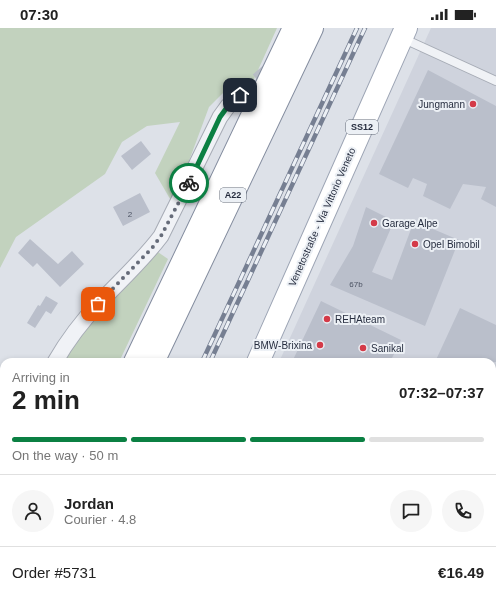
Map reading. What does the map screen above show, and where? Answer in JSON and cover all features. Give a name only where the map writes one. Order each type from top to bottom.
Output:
[{"type":"main road","name":"A22","points":[[136,358],[294,28]]},
{"type":"main road","name":"A22","points":[[155,358],[312,28]]},
{"type":"main road","name":"Venetostraße - Via Vittorio Veneto","points":[[262,358],[404,33]]},
{"type":"street","points":[[57,358],[62,349],[98,304],[152,248],[161,236],[220,117],[228,106],[240,95]]},
{"type":"lane","points":[[404,33],[496,81]]},
{"type":"shaded area","points":[[431,28],[496,28],[496,358],[281,358]]},
{"type":"green space","points":[[0,28],[277,28],[245,99],[232,84],[209,107],[173,204],[155,173],[180,122],[147,126],[122,142],[105,174],[16,237],[0,268]]},
{"type":"green space","points":[[152,248],[168,259],[121,358],[58,358]]},
{"type":"building","points":[[428,70],[496,106],[496,207],[481,199],[486,187],[463,184],[450,209],[423,196],[427,184],[413,178],[408,188],[379,174]]},
{"type":"building","points":[[141,141],[151,154],[132,170],[121,156]]},
{"type":"building","points":[[140,193],[150,212],[123,226],[113,207]]},
{"type":"building","points":[[366,207],[394,221],[372,272],[392,280],[414,221],[459,240],[425,326],[330,285],[353,246]]},
{"type":"building","points":[[30,239],[58,264],[72,251],[84,264],[60,287],[37,263],[33,267],[18,253]]},
{"type":"building","points":[[46,296],[58,303],[51,314],[46,311],[35,328],[27,323],[38,305],[40,306]]},
{"type":"building","points":[[321,301],[401,340],[392,358],[294,358]]},
{"type":"building","points":[[460,308],[496,325],[496,358],[437,358]]},
{"type":"tunnel","points":[[240,95],[272,68]]},
{"type":"railway","points":[[204,358],[357,28]]},
{"type":"railway","points":[[212,358],[365,28]]},
{"type":"way so far","points":[[98,304],[152,248],[161,236],[189,183]]},
{"type":"place","name":"Jungmann","points":[[473,104]]},
{"type":"place","name":"Garage Alpe","points":[[374,223]]},
{"type":"place","name":"Opel Bimobil","points":[[415,244]]},
{"type":"place","name":"REHAteam","points":[[327,319]]},
{"type":"place","name":"BMW-Brixina","points":[[320,345]]},
{"type":"place","name":"Sanikal","points":[[363,348]]},
{"type":"route","points":[[189,183],[220,117],[228,106],[240,95]]}]
